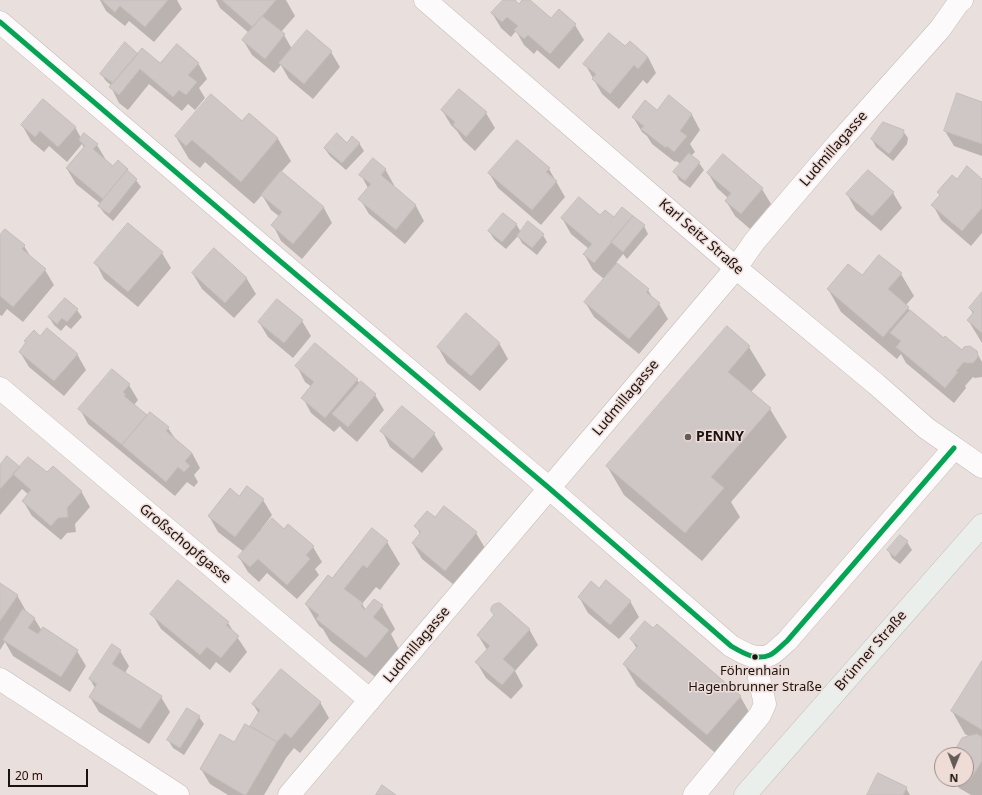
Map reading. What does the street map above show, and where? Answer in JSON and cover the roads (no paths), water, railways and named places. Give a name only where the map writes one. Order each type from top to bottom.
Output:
[{"type":"main road","name":"Brünner Straße","points":[[745,795],[982,525]]},
{"type":"street","name":"Karl Seitz Straße","points":[[425,0],[736,268],[876,384],[926,428],[982,467]]},
{"type":"street","name":"Ludmillagasse","points":[[289,795],[736,268],[754,242],[841,140],[940,29],[958,1]]},
{"type":"street","points":[[0,22],[549,488],[731,646],[746,655],[760,658],[771,655],[787,641],[954,448]]},
{"type":"street","name":"Großschopfgasse","points":[[0,388],[370,700]]},
{"type":"street","points":[[694,795],[760,715],[765,704],[759,678],[760,658]]},
{"type":"street","points":[[0,679],[178,795]]},
{"type":"place","name":"PENNY","points":[[688,437]]},
{"type":"place","name":"Föhrenhain Hagenbrunner Straße","points":[[755,657]]}]
